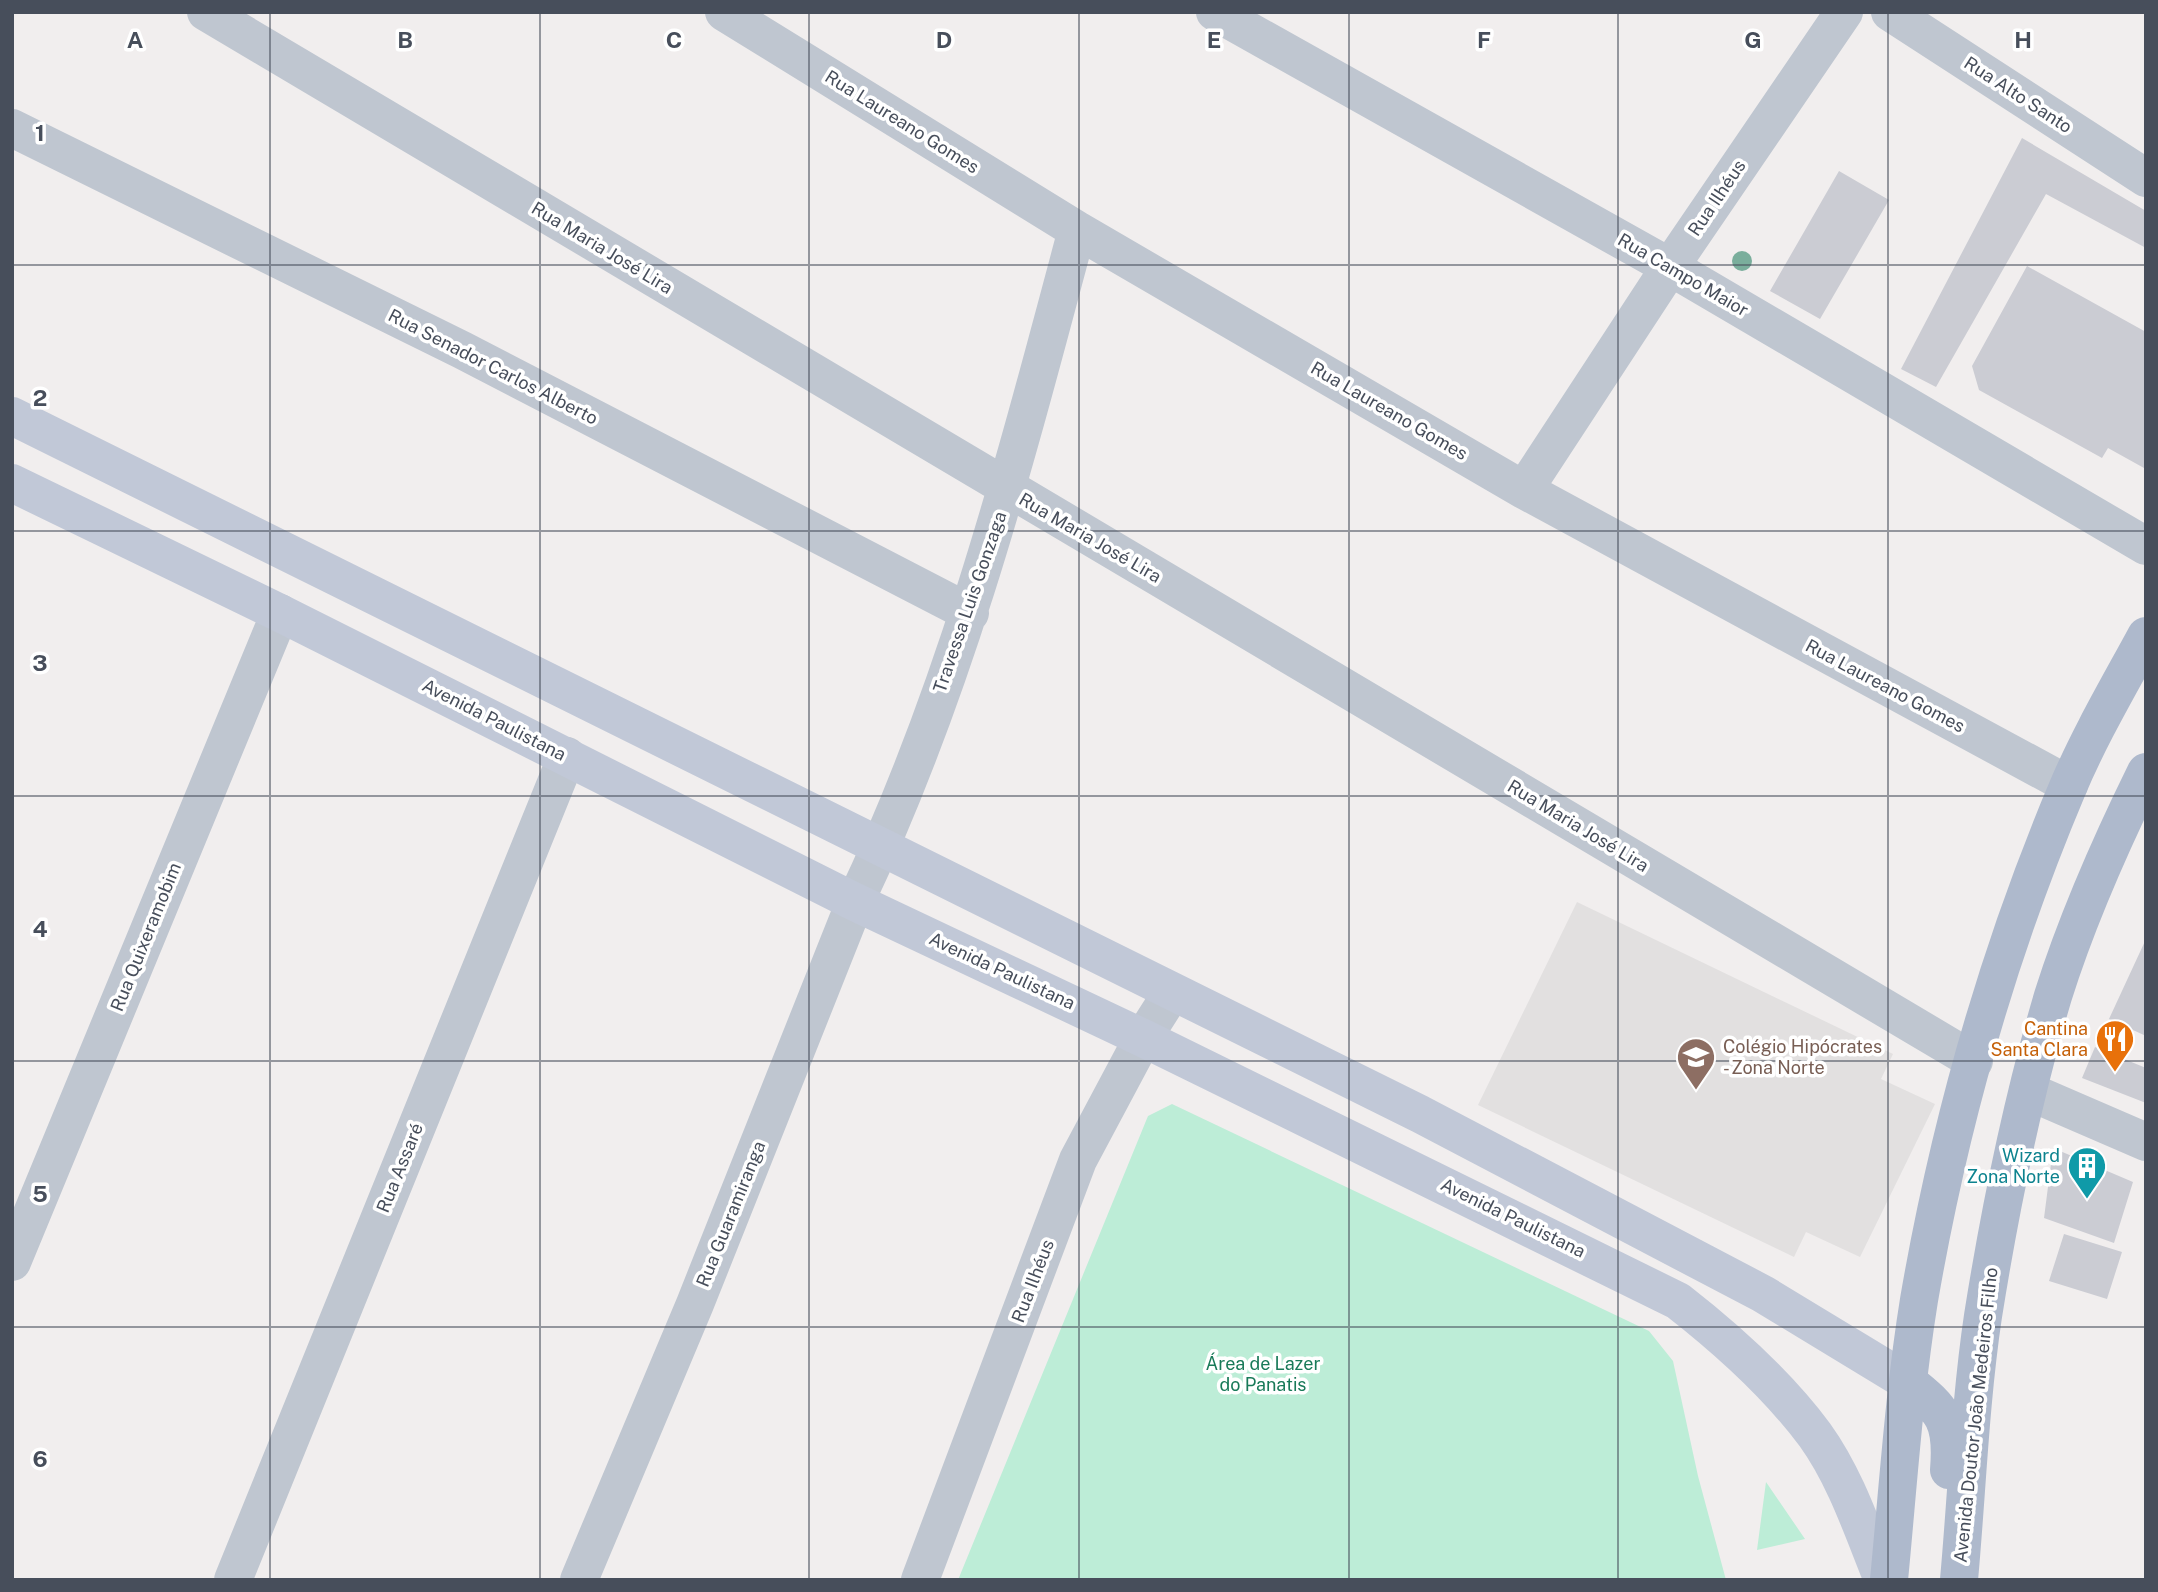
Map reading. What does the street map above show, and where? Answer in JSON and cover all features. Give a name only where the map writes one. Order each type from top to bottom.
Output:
[{"type":"main road","points":[[12,416],[881,847],[1171,994],[1420,1114],[1763,1294],[1908,1382],[1942,1411],[1948,1422],[1950,1459],[1939,1580]]},
{"type":"main road","name":"Avenida Paulistana","points":[[12,483],[280,612],[855,902],[1143,1038],[1667,1295],[1715,1330],[1760,1373],[1815,1436],[1850,1497],[1883,1580]]},
{"type":"main road","points":[[1889,1580],[1908,1382],[1935,1220],[1974,1061],[2034,873],[2069,785],[2146,636]]},
{"type":"main road","name":"Avenida Doutor João Medeiros Filho","points":[[1959,1580],[1983,1319],[2001,1212],[2028,1091],[2054,994],[2106,860],[2146,772]]},
{"type":"main road","points":[[1412,1169],[1453,1163],[1493,1174],[1687,1275],[1725,1289],[1763,1294]]},
{"type":"street","name":"Rua Maria José Lira","points":[[206,12],[1974,1061]]},
{"type":"street","name":"Rua Laureano Gomes","points":[[724,12],[1077,230],[1524,490],[2069,785]]},
{"type":"street","name":"Rua Campo Maior","points":[[1215,12],[1670,267],[2146,547]]},
{"type":"street","name":"Rua Ilhéus","points":[[1524,490],[1670,267],[1844,12]]},
{"type":"street","name":"Rua Alto Santo","points":[[1890,12],[2146,178]]},
{"type":"street","name":"Rua Senador Carlos Alberto","points":[[12,128],[462,349],[970,613]]},
{"type":"street","name":"Travessa Luis Gonzaga","points":[[881,847],[970,613],[1008,490],[1077,230]]},
{"type":"street","name":"Rua Quixeramobim","points":[[12,1262],[280,612]]},
{"type":"street","name":"Rua Assaré","points":[[233,1580],[567,756]]},
{"type":"street","name":"Rua Guaramiranga","points":[[579,1580],[695,1304],[855,902],[881,847]]},
{"type":"street","name":"Rua Ilhéus","points":[[920,1580],[1078,1160],[1143,1038],[1171,994]]},
{"type":"street","points":[[2028,1091],[2146,1142]]},
{"type":"shaded area","name":"Colégio Hipócrates - Zona Norte","points":[[1577,902],[1893,1054],[1881,1079],[1935,1104],[1860,1257],[1806,1232],[1794,1257],[1478,1105]]},
{"type":"green space","name":"Área de Lazer do Panatis","points":[[1172,1104],[1649,1331],[1673,1361],[1698,1476],[1726,1580],[958,1580],[1148,1116]]},
{"type":"green space","points":[[1766,1482],[1805,1539],[1757,1550]]},
{"type":"building","points":[[2022,138],[2146,211],[2146,248],[2046,194],[1936,387],[1901,369]]},
{"type":"building","points":[[1839,171],[1889,200],[1820,319],[1770,291]]},
{"type":"building","points":[[2027,266],[2146,332],[2144,468],[2108,448],[2102,458],[1979,390],[1972,366]]},
{"type":"building","points":[[2146,939],[2146,1036],[2109,1019]]},
{"type":"building","name":"Cantina Santa Clara","points":[[2095,1047],[2146,1068],[2146,1103],[2082,1078]]},
{"type":"building","name":"Wizard Zona Norte","points":[[2053,1148],[2133,1182],[2114,1243],[2044,1218]]},
{"type":"building","points":[[2064,1234],[2122,1252],[2107,1299],[2049,1281]]},
{"type":"place","name":"Cantina Santa Clara","points":[[2115,1073]]},
{"type":"place","name":"Colégio Hipócrates - Zona Norte","points":[[1696,1091]]},
{"type":"place","name":"Wizard Zona Norte","points":[[2087,1200]]}]
